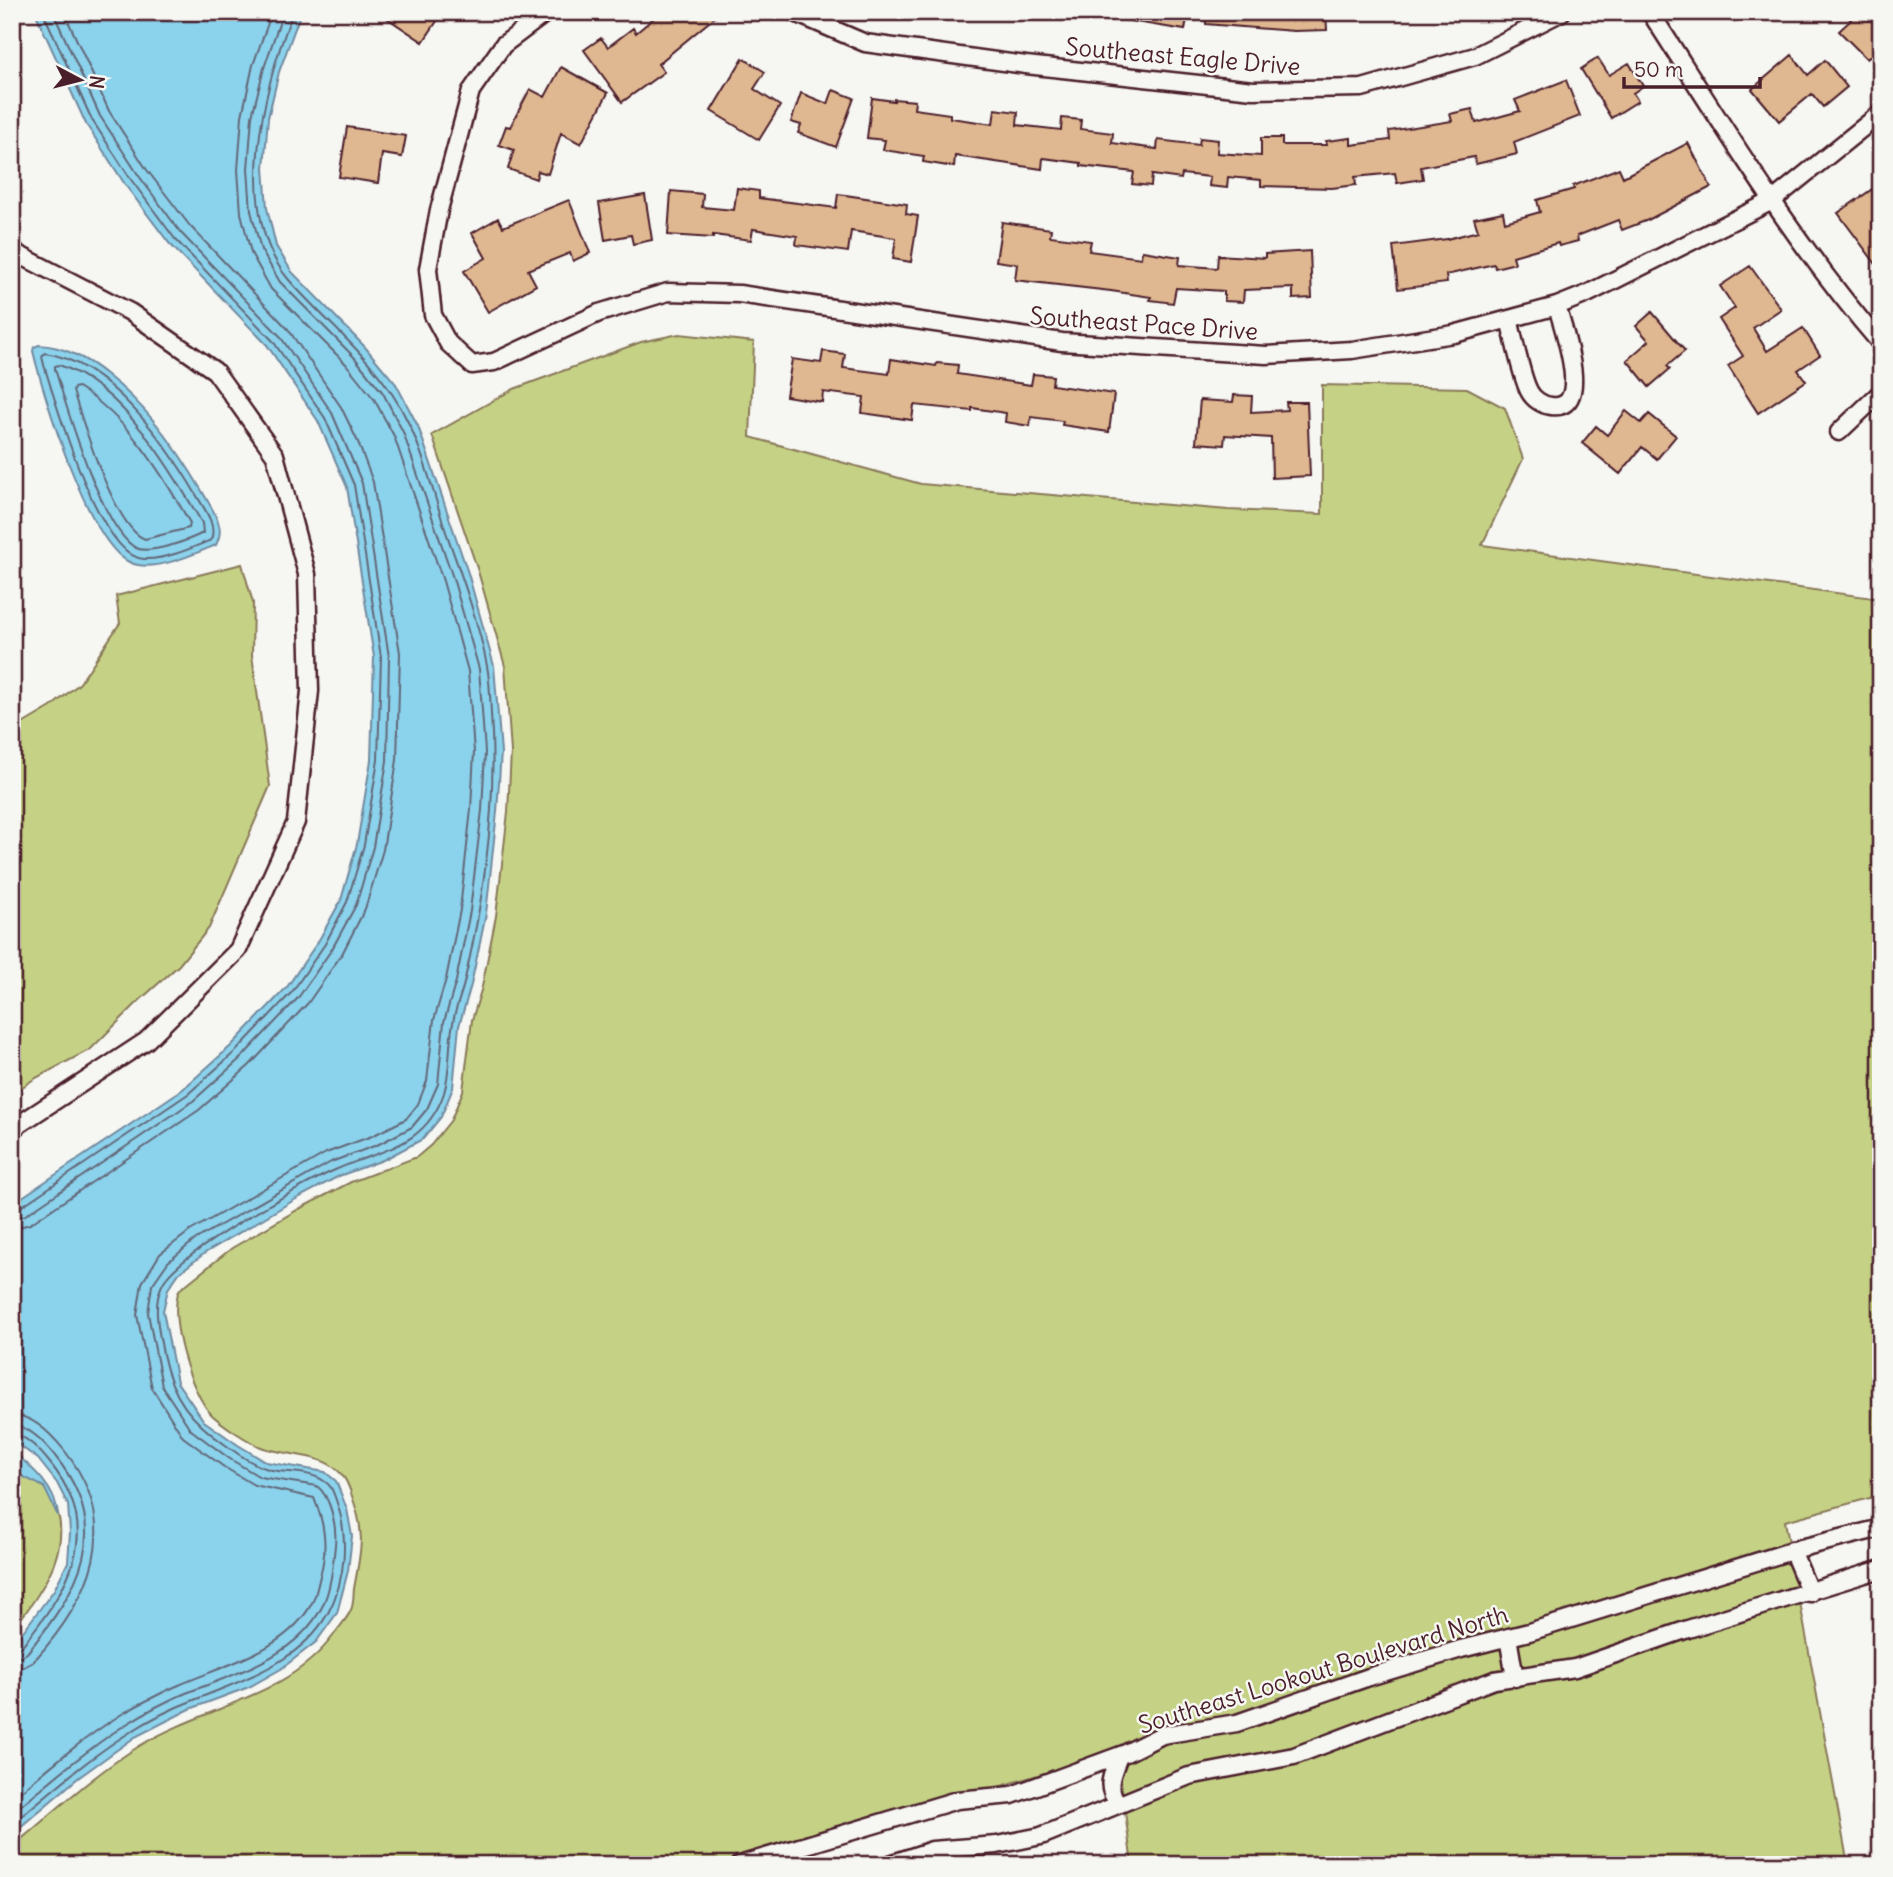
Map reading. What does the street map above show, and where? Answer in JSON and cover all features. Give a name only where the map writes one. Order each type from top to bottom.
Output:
[{"type":"street","name":"Southeast Pace Drive","points":[[547,12],[503,45],[471,91],[439,210],[428,269],[433,315],[448,343],[472,365],[494,362],[599,313],[668,292],[739,294],[1062,342],[1266,355],[1352,350],[1454,334],[1557,306],[1587,294],[1772,201],[1881,113]]},
{"type":"street","name":"Southeast Eagle Drive","points":[[793,12],[865,43],[1026,65],[1254,90],[1362,89],[1475,56],[1562,12]]},
{"type":"street","points":[[1650,12],[1772,201],[1840,297],[1881,344]]},
{"type":"street","points":[[12,251],[130,312],[215,370],[275,455],[307,574],[310,691],[296,822],[238,950],[146,1041],[12,1129]]},
{"type":"street","points":[[1509,319],[1529,391],[1544,405],[1559,407],[1566,404],[1574,388],[1571,362],[1557,306]]},
{"type":"street","points":[[1839,432],[1881,392]]},
{"type":"street","name":"Southeast Lookout Boulevard North","points":[[738,1865],[957,1800],[1012,1795],[1119,1756],[1162,1735],[1237,1723],[1369,1677],[1792,1550],[1881,1528]]},
{"type":"street","points":[[1792,1550],[1810,1593]]},
{"type":"street","points":[[887,1865],[932,1850],[997,1845],[1041,1836],[1189,1776],[1294,1756],[1494,1680],[1575,1668],[1688,1629],[1881,1569]]},
{"type":"street","points":[[1508,1637],[1515,1678]]},
{"type":"street","points":[[1119,1756],[1110,1779],[1112,1796],[1119,1804]]},
{"type":"green space","points":[[679,334],[754,342],[750,437],[921,484],[1228,510],[1322,514],[1322,385],[1467,388],[1505,408],[1523,459],[1482,545],[1881,599],[1881,1495],[1785,1521],[1848,1865],[1132,1865],[1117,1751],[740,1865],[12,1865],[12,1847],[107,1768],[165,1732],[244,1699],[293,1673],[314,1657],[351,1610],[361,1532],[347,1483],[340,1472],[325,1462],[261,1447],[212,1415],[196,1391],[179,1337],[176,1303],[179,1290],[232,1248],[299,1209],[351,1182],[417,1157],[431,1145],[451,1120],[463,1091],[472,1020],[482,987],[496,916],[508,812],[511,752],[505,666],[478,571],[432,435],[514,389],[641,342]]},
{"type":"green space","points":[[242,564],[253,603],[252,655],[270,786],[209,928],[179,965],[91,1049],[34,1079],[12,1094],[12,726],[19,726],[51,707],[80,683],[120,623],[116,596]]},
{"type":"green space","points":[[12,1471],[35,1481],[45,1489],[56,1507],[60,1526],[59,1545],[46,1582],[12,1630]]},
{"type":"water","points":[[35,12],[301,12],[279,72],[268,118],[264,168],[267,208],[276,246],[292,272],[365,347],[396,384],[418,426],[468,573],[494,666],[501,752],[486,914],[459,1026],[453,1088],[441,1117],[423,1139],[383,1160],[339,1176],[205,1253],[179,1273],[168,1289],[163,1311],[177,1382],[204,1421],[266,1462],[325,1472],[336,1481],[347,1509],[352,1536],[348,1571],[337,1613],[316,1642],[281,1669],[249,1687],[190,1709],[135,1737],[78,1778],[12,1834],[12,1646],[54,1590],[68,1562],[70,1533],[68,1505],[57,1483],[38,1459],[12,1440],[12,1204],[183,1089],[231,1046],[287,987],[319,940],[341,900],[357,844],[371,760],[374,657],[347,487],[318,421],[267,345],[169,243],[126,186],[86,124]]},
{"type":"water","points":[[39,345],[67,351],[92,364],[122,387],[148,414],[182,459],[214,512],[220,530],[216,545],[173,561],[149,566],[129,562],[114,549],[98,527],[84,499],[57,433],[33,351],[34,347]]},
{"type":"water","points":[[12,1451],[35,1471],[48,1488],[57,1506],[58,1516],[44,1487],[12,1471]]},
{"type":"building","points":[[378,12],[443,12],[423,42]]},
{"type":"building","points":[[661,12],[721,12],[658,64],[664,72],[622,102],[584,50],[601,38],[608,47],[633,28],[636,33]]},
{"type":"building","points":[[1124,12],[1188,12],[1185,30],[1123,20]]},
{"type":"building","points":[[1206,12],[1326,12],[1327,30],[1294,31],[1206,24]]},
{"type":"building","points":[[1844,12],[1881,12],[1881,46],[1867,59],[1839,31],[1851,20]]},
{"type":"building","points":[[1792,55],[1808,75],[1825,60],[1847,87],[1823,107],[1812,94],[1779,121],[1752,89]]},
{"type":"building","points":[[743,58],[765,72],[754,89],[780,106],[759,140],[711,111]]},
{"type":"building","points":[[1598,58],[1609,75],[1629,63],[1643,86],[1633,93],[1638,101],[1611,118],[1581,69]]},
{"type":"building","points":[[561,67],[608,93],[581,144],[561,133],[548,174],[538,171],[536,179],[508,169],[514,150],[499,145],[506,126],[510,127],[530,89],[545,97]]},
{"type":"building","points":[[1566,80],[1580,116],[1514,142],[1517,154],[1476,164],[1474,157],[1421,167],[1423,179],[1397,183],[1395,173],[1355,177],[1356,185],[1332,188],[1261,186],[1261,180],[1228,177],[1227,188],[1209,186],[1210,177],[1182,174],[1181,179],[1152,175],[1151,186],[1132,184],[1134,172],[1081,166],[1081,163],[1043,158],[1042,169],[955,156],[954,167],[923,162],[924,156],[883,150],[885,140],[867,138],[872,98],[894,99],[915,101],[914,109],[950,114],[950,118],[993,124],[995,109],[1018,112],[1017,125],[1061,130],[1062,118],[1081,120],[1080,129],[1113,133],[1112,143],[1157,149],[1158,140],[1199,145],[1200,138],[1218,140],[1217,153],[1261,156],[1261,138],[1282,138],[1282,145],[1327,145],[1326,141],[1351,138],[1351,145],[1390,140],[1389,131],[1452,121],[1450,114],[1472,109],[1476,123],[1520,111],[1515,100]]},
{"type":"building","points":[[833,90],[854,98],[836,147],[798,133],[801,125],[791,122],[801,93],[828,104]]},
{"type":"building","points":[[347,127],[406,136],[402,157],[382,154],[378,183],[339,177]]},
{"type":"building","points":[[1688,143],[1711,187],[1648,220],[1622,230],[1618,220],[1577,236],[1578,241],[1559,246],[1558,243],[1513,256],[1515,263],[1495,268],[1494,264],[1446,275],[1447,283],[1398,289],[1393,246],[1447,239],[1478,231],[1474,218],[1503,212],[1505,222],[1540,212],[1537,200],[1574,189],[1573,186],[1619,168],[1623,177]]},
{"type":"building","points":[[1881,183],[1881,271],[1838,213]]},
{"type":"building","points":[[737,188],[759,191],[759,198],[836,208],[838,194],[907,204],[906,214],[918,216],[911,262],[893,259],[896,238],[851,231],[848,252],[796,245],[797,236],[753,229],[751,240],[713,235],[713,238],[668,235],[671,191],[703,194],[702,207],[734,210]]},
{"type":"building","points":[[645,195],[652,240],[633,244],[631,235],[605,240],[599,203]]},
{"type":"building","points":[[569,200],[590,253],[573,261],[570,253],[528,270],[536,285],[488,312],[464,271],[486,258],[472,233],[498,218],[503,227]]},
{"type":"building","points":[[1002,222],[1051,229],[1050,236],[1091,241],[1089,251],[1141,258],[1142,251],[1180,257],[1179,265],[1217,268],[1218,255],[1265,258],[1265,254],[1310,251],[1312,298],[1293,299],[1293,288],[1244,290],[1243,302],[1224,301],[1224,291],[1176,288],[1173,303],[1111,291],[1015,280],[1017,264],[996,261]]},
{"type":"building","points":[[1750,266],[1781,309],[1753,328],[1767,351],[1803,328],[1820,355],[1798,370],[1806,381],[1758,413],[1728,366],[1743,356],[1719,319],[1735,308],[1720,286]]},
{"type":"building","points":[[1652,312],[1685,351],[1667,366],[1670,369],[1649,387],[1627,360],[1649,341],[1636,326]]},
{"type":"building","points":[[823,351],[845,354],[843,368],[889,374],[891,359],[936,366],[937,363],[958,365],[957,374],[1031,385],[1033,374],[1053,376],[1052,385],[1114,394],[1109,432],[1062,425],[1063,421],[1031,417],[1030,426],[1005,422],[1006,413],[972,408],[972,411],[914,405],[912,420],[862,413],[864,397],[823,392],[822,402],[786,396],[792,359],[821,363]]},
{"type":"building","points":[[1234,395],[1252,396],[1251,412],[1287,410],[1286,402],[1307,402],[1310,476],[1272,478],[1271,438],[1225,435],[1224,445],[1196,443],[1200,400],[1233,402]]},
{"type":"building","points":[[1626,411],[1641,423],[1649,414],[1676,436],[1657,459],[1642,447],[1620,474],[1582,443],[1596,426],[1607,435]]}]
